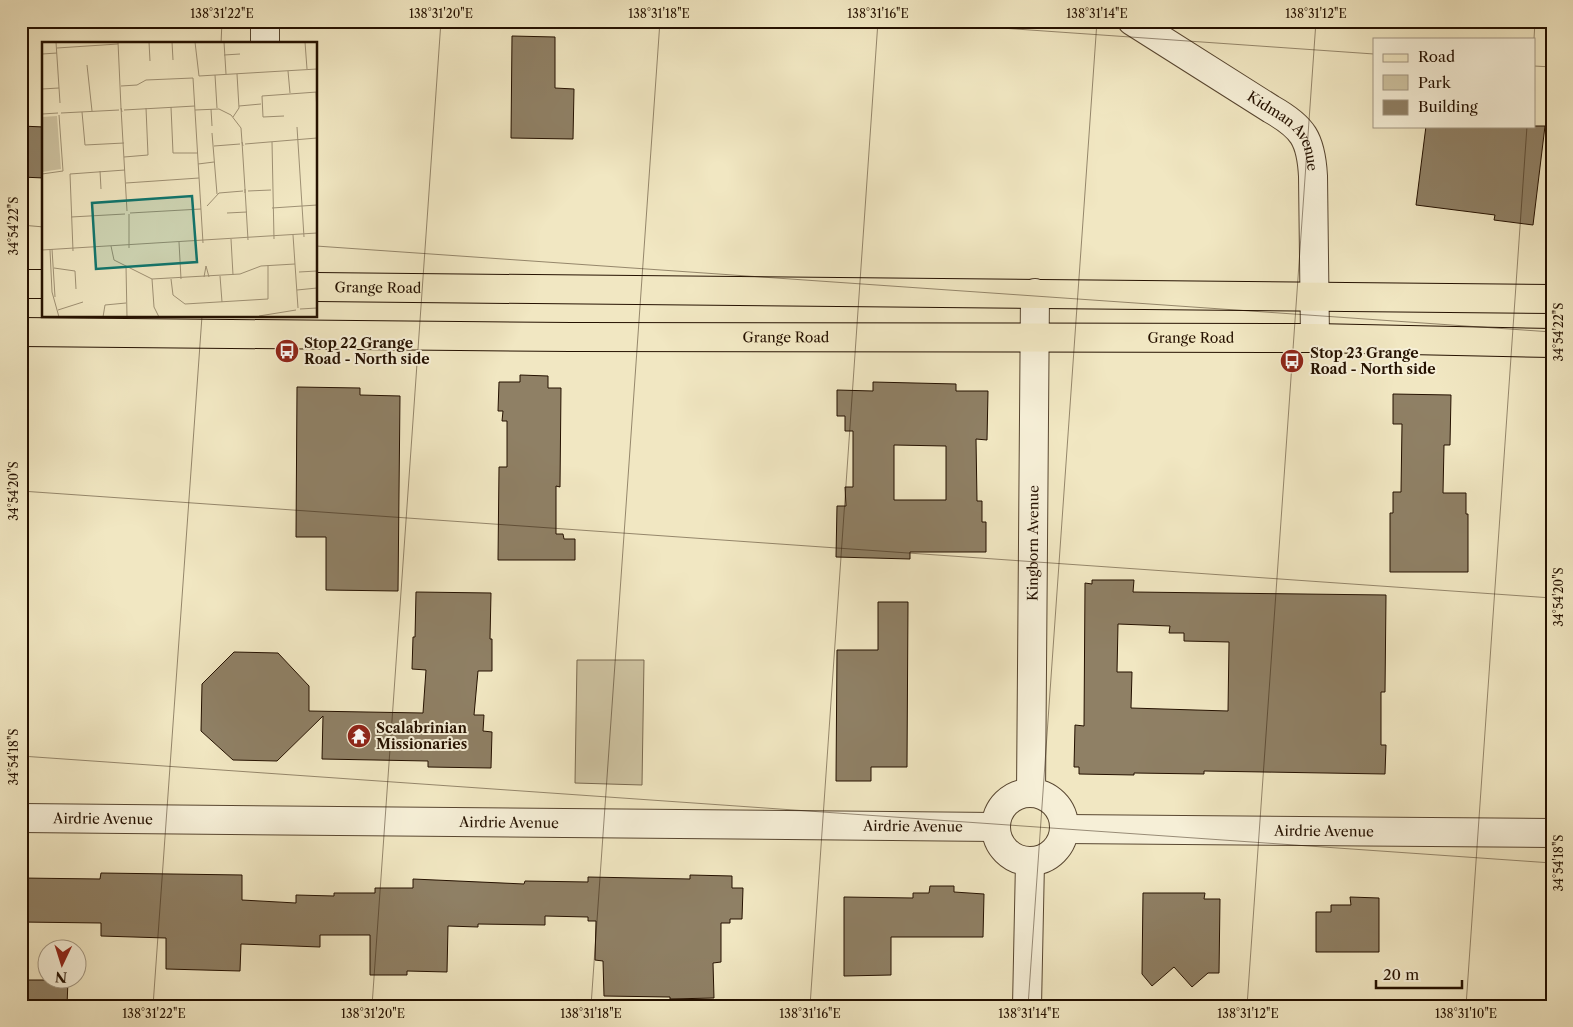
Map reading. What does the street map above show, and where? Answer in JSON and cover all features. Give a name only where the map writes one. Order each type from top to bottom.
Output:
[{"type":"main road","points":[[21,284],[42,284]]},
{"type":"main road","name":"Grange Road","points":[[318,287],[1552,299]]},
{"type":"main road","name":"Grange Road","points":[[21,332],[262,325],[571,338],[1315,338],[1552,342]]},
{"type":"street","points":[[265,21],[265,42]]},
{"type":"street","name":"Kidman Avenue","points":[[1132,21],[1270,109],[1291,120],[1304,136],[1312,153],[1315,338]]},
{"type":"street","name":"Kingborn Avenue","points":[[1030,793],[1035,293]]},
{"type":"street","points":[[1030,793],[1043,795],[1056,805],[1062,815],[1065,830],[1060,844],[1052,854],[1042,860],[1030,862],[1015,858],[1004,850],[997,838],[996,827],[996,818],[1008,801],[1017,796],[1030,793]]},
{"type":"street","name":"Airdrie Avenue","points":[[21,818],[996,827]]},
{"type":"street","name":"Airdrie Avenue","points":[[1065,830],[1552,833]]},
{"type":"street","points":[[1027,1006],[1030,862]]},
{"type":"green space","points":[[577,660],[644,660],[642,785],[575,783]]},
{"type":"building","points":[[512,36],[555,37],[555,88],[574,89],[573,139],[511,138]]},
{"type":"building","points":[[21,126],[42,127],[42,178],[21,177]]},
{"type":"building","points":[[1536,126],[1545,126],[1533,225],[1494,220],[1495,215],[1416,205],[1426,128],[1536,128]]},
{"type":"building","points":[[520,375],[548,376],[548,388],[561,388],[560,487],[556,486],[556,534],[563,534],[564,539],[575,539],[575,560],[498,560],[499,467],[507,467],[507,421],[502,421],[503,411],[498,411],[499,382],[520,382]]},
{"type":"building","points":[[873,382],[956,384],[956,391],[988,391],[987,440],[976,439],[977,501],[982,501],[982,522],[986,522],[986,552],[910,552],[910,559],[836,557],[837,506],[846,506],[845,487],[853,487],[853,431],[845,431],[845,416],[837,416],[837,390],[873,391]],"holes":[[[894,445],[946,446],[946,500],[894,500]]]},
{"type":"building","points":[[297,387],[360,388],[360,395],[400,396],[398,591],[326,590],[326,537],[296,537]]},
{"type":"building","points":[[1393,394],[1451,395],[1450,445],[1444,445],[1443,493],[1466,493],[1468,572],[1390,572],[1390,513],[1393,513],[1393,492],[1401,492],[1402,424],[1393,424]]},
{"type":"building","points":[[1092,580],[1134,580],[1133,592],[1386,595],[1385,692],[1381,692],[1381,745],[1386,745],[1385,774],[1204,771],[1204,774],[1079,774],[1079,767],[1074,767],[1075,725],[1084,726],[1085,583],[1092,584]],"holes":[[[1118,624],[1170,626],[1169,633],[1184,633],[1184,641],[1229,642],[1228,711],[1131,708],[1132,672],[1117,672]]]},
{"type":"building","points":[[416,592],[491,593],[490,639],[492,639],[492,671],[478,671],[474,715],[484,715],[483,731],[492,732],[491,768],[428,767],[428,761],[322,759],[323,716],[277,761],[233,760],[201,731],[202,684],[234,652],[278,653],[309,686],[309,711],[423,713],[426,670],[412,669]]},
{"type":"building","points":[[878,602],[908,602],[907,767],[871,767],[871,781],[836,781],[837,650],[878,650]]},
{"type":"building","points":[[101,873],[242,875],[242,900],[296,903],[296,895],[334,896],[334,893],[375,893],[375,888],[413,888],[413,879],[524,884],[525,881],[588,882],[588,877],[690,879],[690,875],[732,876],[732,888],[743,888],[742,919],[730,919],[730,923],[721,923],[721,962],[713,963],[714,998],[670,999],[670,997],[604,996],[603,961],[595,960],[596,921],[588,921],[588,917],[545,916],[545,925],[478,924],[478,927],[448,926],[447,972],[407,971],[407,975],[370,975],[370,935],[320,935],[320,947],[241,944],[240,971],[166,969],[166,938],[101,936],[101,923],[21,922],[21,878],[100,879]]},
{"type":"building","points":[[930,886],[954,886],[954,892],[984,894],[983,937],[891,937],[891,975],[844,976],[844,897],[913,898],[913,893],[929,893]]},
{"type":"building","points":[[1143,893],[1205,893],[1204,899],[1220,899],[1219,973],[1208,973],[1192,987],[1174,967],[1152,986],[1142,974]]},
{"type":"building","points":[[1350,897],[1379,898],[1379,952],[1316,952],[1316,912],[1331,912],[1331,905],[1351,905]]},
{"type":"building","points":[[21,980],[38,980],[38,990],[68,990],[67,1006],[21,1006]]},
{"type":"place","name":"Stop 22 Grange Road - North side","points":[[287,351]]},
{"type":"place","name":"Stop 23 Grange Road - North side","points":[[1292,361]]},
{"type":"place","name":"Scalabrinian Missionaries","points":[[359,736]]}]
